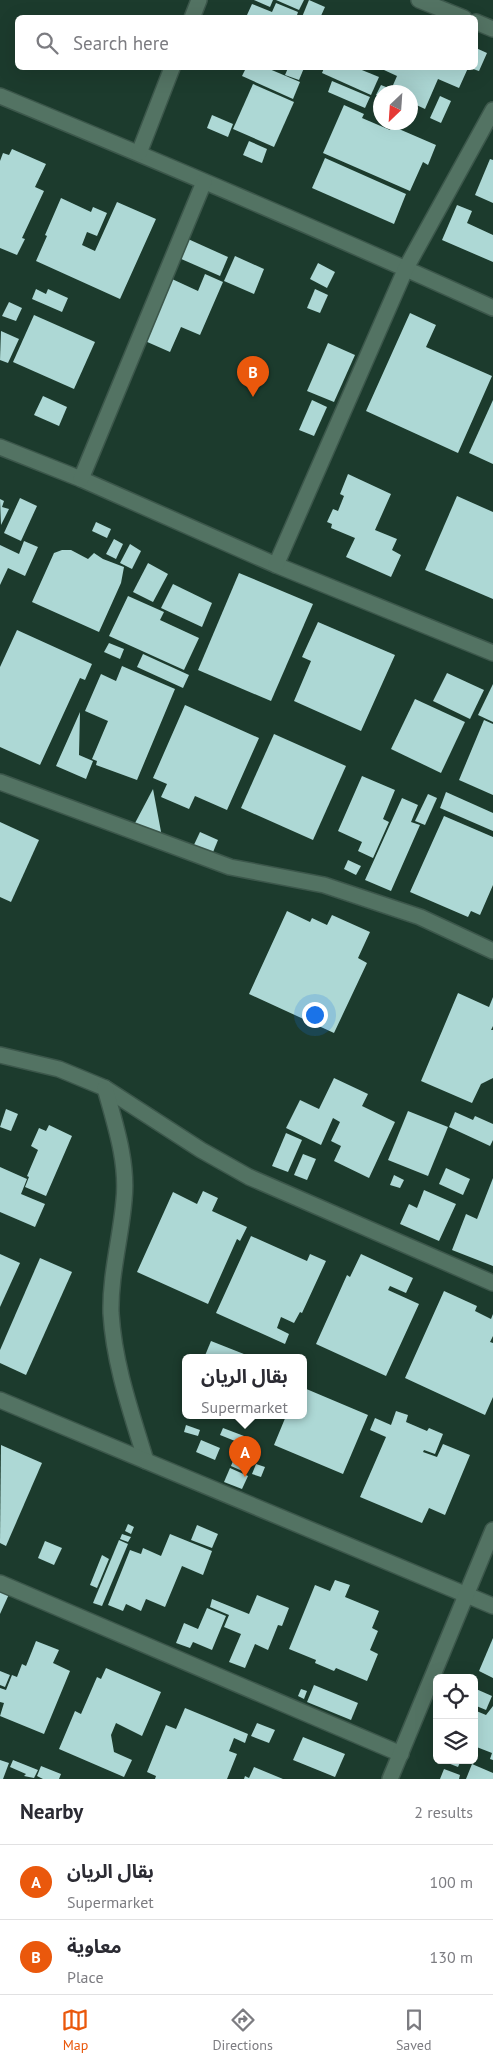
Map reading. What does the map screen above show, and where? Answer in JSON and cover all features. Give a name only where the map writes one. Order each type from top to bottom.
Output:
[{"type":"street","points":[[193,15],[199,0]]},
{"type":"street","points":[[419,0],[456,15]]},
{"type":"street","points":[[478,23],[493,29]]},
{"type":"street","points":[[139,153],[171,70]]},
{"type":"street","points":[[0,96],[139,153],[406,268],[493,308]]},
{"type":"street","points":[[276,565],[406,268],[493,110]]},
{"type":"street","points":[[81,479],[204,182]]},
{"type":"street","points":[[0,447],[81,479],[276,565],[493,653]]},
{"type":"street","points":[[0,782],[230,867],[324,885],[420,917],[493,951]]},
{"type":"street","points":[[0,1055],[59,1069],[105,1088],[201,1150],[249,1177],[493,1283]]},
{"type":"street","points":[[105,1088],[123,1157],[125,1198],[115,1259],[111,1312],[116,1361],[146,1461]]},
{"type":"street","points":[[0,1400],[493,1606]]},
{"type":"street","points":[[390,1779],[493,1530]]},
{"type":"street","points":[[0,1584],[401,1754]]},
{"type":"building","points":[[254,0],[273,0],[270,7]]},
{"type":"building","points":[[276,0],[304,0],[299,10]]},
{"type":"building","points":[[309,0],[325,7],[321,15],[303,15]]},
{"type":"building","points":[[276,3],[298,12],[297,15],[247,15],[252,4],[272,12]]},
{"type":"building","points":[[478,49],[487,53],[479,71],[476,70],[478,70]]},
{"type":"building","points":[[245,70],[272,70],[300,82],[293,99],[242,76]]},
{"type":"building","points":[[287,70],[303,70],[299,80],[285,75]]},
{"type":"building","points":[[323,70],[362,70],[379,77],[375,85],[373,85],[371,95],[322,73]]},
{"type":"building","points":[[384,70],[467,70],[459,88],[438,79],[425,109],[418,106],[418,85],[393,85],[397,76]]},
{"type":"building","points":[[332,81],[370,97],[365,108],[328,92]]},
{"type":"building","points":[[253,84],[294,102],[274,147],[233,129]]},
{"type":"building","points":[[440,96],[451,101],[441,123],[430,118]]},
{"type":"building","points":[[344,105],[364,114],[362,118],[373,123],[373,130],[401,130],[436,145],[428,165],[423,162],[410,191],[323,153]]},
{"type":"building","points":[[212,115],[233,124],[228,137],[207,128]]},
{"type":"building","points":[[249,141],[267,149],[262,163],[243,155]]},
{"type":"building","points":[[12,149],[46,164],[35,187],[44,191],[22,238],[25,239],[17,255],[0,248],[0,161],[3,153],[9,155]]},
{"type":"building","points":[[325,158],[406,194],[394,224],[312,188]]},
{"type":"building","points":[[490,159],[493,160],[493,203],[475,195]]},
{"type":"building","points":[[61,198],[91,212],[93,207],[107,213],[97,236],[87,232],[82,245],[95,251],[117,202],[156,219],[120,299],[36,261]]},
{"type":"building","points":[[457,205],[472,211],[467,223],[493,235],[493,262],[442,240]]},
{"type":"building","points":[[188,239],[228,257],[220,276],[179,258]]},
{"type":"building","points":[[235,256],[264,269],[254,294],[224,281]]},
{"type":"building","points":[[318,263],[335,272],[327,288],[310,279]]},
{"type":"building","points":[[205,274],[223,282],[200,335],[181,327],[170,352],[145,341],[172,279],[198,291]]},
{"type":"building","points":[[36,289],[46,294],[48,289],[68,298],[62,312],[32,299]]},
{"type":"building","points":[[315,289],[328,295],[320,313],[307,308]]},
{"type":"building","points":[[9,302],[22,308],[16,321],[2,316]]},
{"type":"building","points":[[410,313],[436,325],[426,347],[492,376],[458,453],[366,411]]},
{"type":"building","points":[[34,315],[95,342],[74,389],[13,362]]},
{"type":"building","points":[[1,331],[19,339],[8,363],[0,360]]},
{"type":"building","points":[[328,343],[355,355],[334,402],[307,391]]},
{"type":"building","points":[[43,396],[67,407],[59,426],[34,415]]},
{"type":"building","points":[[312,400],[327,407],[314,436],[299,430]]},
{"type":"building","points":[[493,400],[493,464],[469,453]]},
{"type":"building","points":[[348,474],[391,494],[375,530],[397,539],[392,550],[401,555],[391,577],[346,557],[355,538],[331,528],[332,524],[327,522],[333,509],[338,511],[344,496],[340,494]]},
{"type":"building","points":[[457,496],[493,512],[493,599],[425,570]]},
{"type":"building","points":[[20,498],[37,506],[21,541],[4,533]]},
{"type":"building","points":[[0,499],[4,501],[2,507],[9,509],[1,525]]},
{"type":"building","points":[[96,522],[111,529],[107,538],[92,531]]},
{"type":"building","points":[[114,539],[123,544],[116,559],[106,554]]},
{"type":"building","points":[[24,541],[38,547],[25,576],[8,568],[0,585],[0,545],[19,554]]},
{"type":"building","points":[[130,544],[141,551],[132,569],[120,563]]},
{"type":"building","points":[[62,550],[71,550],[88,559],[94,553],[103,559],[124,567],[121,583],[99,632],[32,602],[54,553]]},
{"type":"building","points":[[148,563],[168,574],[153,602],[133,592]]},
{"type":"building","points":[[239,573],[313,604],[271,701],[198,670]]},
{"type":"building","points":[[173,584],[212,603],[202,627],[161,608]]},
{"type":"building","points":[[128,596],[164,612],[160,620],[199,638],[184,670],[109,636]]},
{"type":"building","points":[[318,622],[395,655],[361,731],[294,701],[311,661],[302,657]]},
{"type":"building","points":[[17,630],[92,664],[85,680],[80,678],[40,765],[0,747],[0,667]]},
{"type":"building","points":[[109,643],[124,649],[120,659],[104,652]]},
{"type":"building","points":[[143,654],[189,675],[183,688],[137,667]]},
{"type":"building","points":[[122,666],[175,689],[137,780],[96,765],[97,761],[92,759],[108,721],[85,711],[101,674],[116,681]]},
{"type":"building","points":[[447,673],[484,690],[470,719],[433,701]]},
{"type":"building","points":[[493,684],[493,722],[478,715]]},
{"type":"building","points":[[415,699],[465,722],[441,773],[391,749]]},
{"type":"building","points":[[185,705],[259,738],[227,810],[195,796],[189,809],[161,797],[167,784],[153,778]]},
{"type":"building","points":[[80,712],[79,755],[93,761],[86,779],[56,766]]},
{"type":"building","points":[[484,720],[493,724],[493,795],[459,780]]},
{"type":"building","points":[[274,734],[346,766],[313,840],[241,808]]},
{"type":"building","points":[[362,776],[395,790],[383,819],[389,822],[373,858],[358,851],[362,842],[338,831]]},
{"type":"building","points":[[153,789],[162,837],[134,825]]},
{"type":"building","points":[[446,792],[493,813],[493,831],[440,808]]},
{"type":"building","points":[[428,794],[437,798],[425,825],[415,821]]},
{"type":"building","points":[[402,798],[418,805],[411,822],[420,825],[391,891],[365,880]]},
{"type":"building","points":[[444,816],[493,837],[493,885],[480,915],[471,911],[468,917],[410,892]]},
{"type":"building","points":[[0,822],[39,840],[11,902],[0,897]]},
{"type":"building","points":[[200,832],[218,840],[211,857],[192,849]]},
{"type":"building","points":[[348,860],[361,866],[356,875],[344,869]]},
{"type":"building","points":[[287,911],[310,922],[312,918],[327,925],[332,915],[370,932],[358,958],[367,963],[334,1033],[249,994]]},
{"type":"building","points":[[458,993],[489,1007],[493,997],[493,1026],[491,1030],[493,1030],[493,1078],[481,1084],[472,1103],[421,1081]]},
{"type":"building","points":[[334,1078],[368,1094],[362,1106],[395,1122],[369,1178],[334,1161],[341,1146],[331,1141],[340,1122],[333,1118],[321,1145],[286,1128],[300,1100],[319,1109]]},
{"type":"building","points":[[6,1109],[18,1114],[11,1131],[0,1127]]},
{"type":"building","points":[[408,1111],[448,1127],[428,1176],[388,1160]]},
{"type":"building","points":[[455,1112],[473,1120],[475,1116],[493,1124],[493,1140],[490,1146],[449,1127]]},
{"type":"building","points":[[49,1125],[72,1136],[46,1196],[25,1187],[29,1177],[27,1176],[38,1150],[31,1146],[39,1128],[46,1131]]},
{"type":"building","points":[[286,1133],[302,1140],[288,1172],[272,1166]]},
{"type":"building","points":[[303,1154],[316,1159],[307,1180],[294,1175]]},
{"type":"building","points":[[0,1167],[27,1179],[21,1194],[45,1204],[35,1227],[0,1212]]},
{"type":"building","points":[[446,1168],[470,1179],[463,1195],[439,1184]]},
{"type":"building","points":[[394,1175],[404,1180],[400,1188],[390,1185]]},
{"type":"building","points":[[493,1178],[493,1266],[452,1250],[466,1214],[477,1219]]},
{"type":"building","points":[[424,1190],[456,1204],[439,1241],[400,1224],[409,1204],[417,1208]]},
{"type":"building","points":[[203,1191],[218,1198],[212,1211],[247,1227],[240,1241],[237,1239],[208,1304],[137,1272],[173,1192],[197,1204]]},
{"type":"building","points":[[251,1236],[307,1261],[310,1254],[326,1261],[302,1313],[300,1312],[294,1323],[281,1317],[277,1328],[289,1334],[285,1344],[216,1313]]},
{"type":"building","points":[[0,1254],[20,1263],[0,1307]]},
{"type":"building","points":[[361,1254],[413,1278],[406,1293],[390,1286],[388,1290],[419,1304],[386,1376],[316,1344],[347,1275],[350,1277]]},
{"type":"building","points":[[40,1258],[72,1272],[26,1375],[0,1363],[0,1350]]},
{"type":"building","points":[[444,1291],[477,1306],[475,1311],[491,1319],[493,1314],[493,1336],[490,1342],[493,1343],[493,1397],[485,1415],[405,1378]]},
{"type":"building","points":[[211,1341],[244,1354],[206,1354]]},
{"type":"building","points":[[307,1389],[368,1415],[343,1474],[274,1445],[285,1419],[307,1419]]},
{"type":"building","points":[[396,1411],[408,1415],[406,1422],[427,1431],[429,1428],[443,1434],[435,1454],[424,1450],[423,1452],[437,1457],[443,1444],[470,1455],[445,1515],[429,1508],[422,1523],[360,1497],[386,1437],[370,1430],[375,1418],[391,1425]]},
{"type":"building","points":[[186,1425],[200,1430],[198,1436],[184,1432]]},
{"type":"building","points":[[223,1428],[244,1436],[240,1443],[220,1435]]},
{"type":"building","points":[[201,1440],[220,1448],[215,1460],[196,1452]]},
{"type":"building","points":[[1,1445],[42,1463],[6,1546],[0,1543]]},
{"type":"building","points":[[237,1451],[253,1457],[247,1473],[231,1466]]},
{"type":"building","points":[[256,1464],[265,1467],[261,1477],[252,1474]]},
{"type":"building","points":[[230,1468],[248,1476],[242,1489],[224,1482]]},
{"type":"building","points":[[128,1524],[134,1527],[131,1534],[125,1531]]},
{"type":"building","points":[[197,1525],[218,1534],[212,1548],[191,1540]]},
{"type":"building","points":[[122,1534],[131,1537],[128,1542],[120,1539]]},
{"type":"building","points":[[170,1534],[212,1551],[203,1575],[182,1566],[165,1607],[146,1599],[141,1611],[126,1604],[123,1611],[108,1605],[130,1550],[141,1554],[143,1548],[161,1556]]},
{"type":"building","points":[[119,1540],[128,1544],[102,1606],[93,1603]]},
{"type":"building","points":[[45,1541],[62,1548],[54,1565],[38,1558]]},
{"type":"building","points":[[102,1555],[109,1559],[97,1588],[90,1585]]},
{"type":"building","points":[[335,1580],[350,1585],[345,1597],[379,1611],[372,1628],[378,1631],[370,1650],[378,1654],[367,1681],[336,1668],[334,1671],[315,1663],[316,1660],[289,1649],[315,1585],[330,1591]]},
{"type":"building","points":[[0,1587],[10,1592],[0,1614]]},
{"type":"building","points":[[257,1595],[289,1608],[282,1626],[278,1625],[268,1650],[255,1644],[245,1668],[229,1662],[241,1634],[224,1627],[229,1615],[210,1607],[212,1599],[249,1614]]},
{"type":"building","points":[[207,1608],[226,1616],[212,1650],[193,1642],[190,1648],[176,1643],[184,1623],[198,1629]]},
{"type":"building","points":[[493,1638],[493,1678],[479,1671]]},
{"type":"building","points":[[36,1641],[59,1650],[53,1663],[70,1671],[44,1734],[0,1716],[4,1703],[0,1702],[0,1688],[6,1690],[12,1675],[17,1677],[22,1664],[26,1666]]},
{"type":"building","points":[[106,1668],[161,1692],[142,1736],[116,1723],[111,1735],[114,1752],[132,1760],[124,1777],[59,1749],[75,1711],[81,1714],[97,1677],[101,1679]]},
{"type":"building","points":[[0,1671],[10,1675],[5,1687],[0,1685]]},
{"type":"building","points":[[314,1685],[358,1703],[351,1720],[307,1702]]},
{"type":"building","points":[[301,1689],[307,1691],[304,1699],[298,1696]]},
{"type":"building","points":[[478,1690],[492,1696],[486,1710],[478,1707]]},
{"type":"building","points":[[493,1706],[493,1760],[490,1759],[492,1753],[478,1748],[478,1712],[486,1715]]},
{"type":"building","points":[[185,1708],[248,1734],[245,1743],[234,1738],[229,1751],[237,1754],[227,1779],[155,1779],[156,1776],[147,1772],[166,1725],[176,1729]]},
{"type":"building","points":[[257,1723],[275,1730],[269,1743],[251,1736]]},
{"type":"building","points":[[303,1737],[345,1754],[335,1777],[293,1760]]},
{"type":"building","points":[[0,1760],[9,1763],[3,1779],[0,1779]]},
{"type":"building","points":[[13,1760],[38,1770],[34,1778],[24,1776],[26,1774],[10,1767]]},
{"type":"building","points":[[472,1764],[493,1773],[493,1779],[466,1779]]},
{"type":"building","points":[[41,1766],[61,1774],[59,1779],[43,1779],[37,1776]]},
{"type":"building","points":[[254,1767],[283,1779],[244,1779],[245,1776],[249,1778]]},
{"type":"building","points":[[444,1769],[460,1775],[459,1779],[440,1779]]},
{"type":"place","name":"معاوية","points":[[253,397]]},
{"type":"place","name":"بقال الريان","points":[[245,1477]]}]
